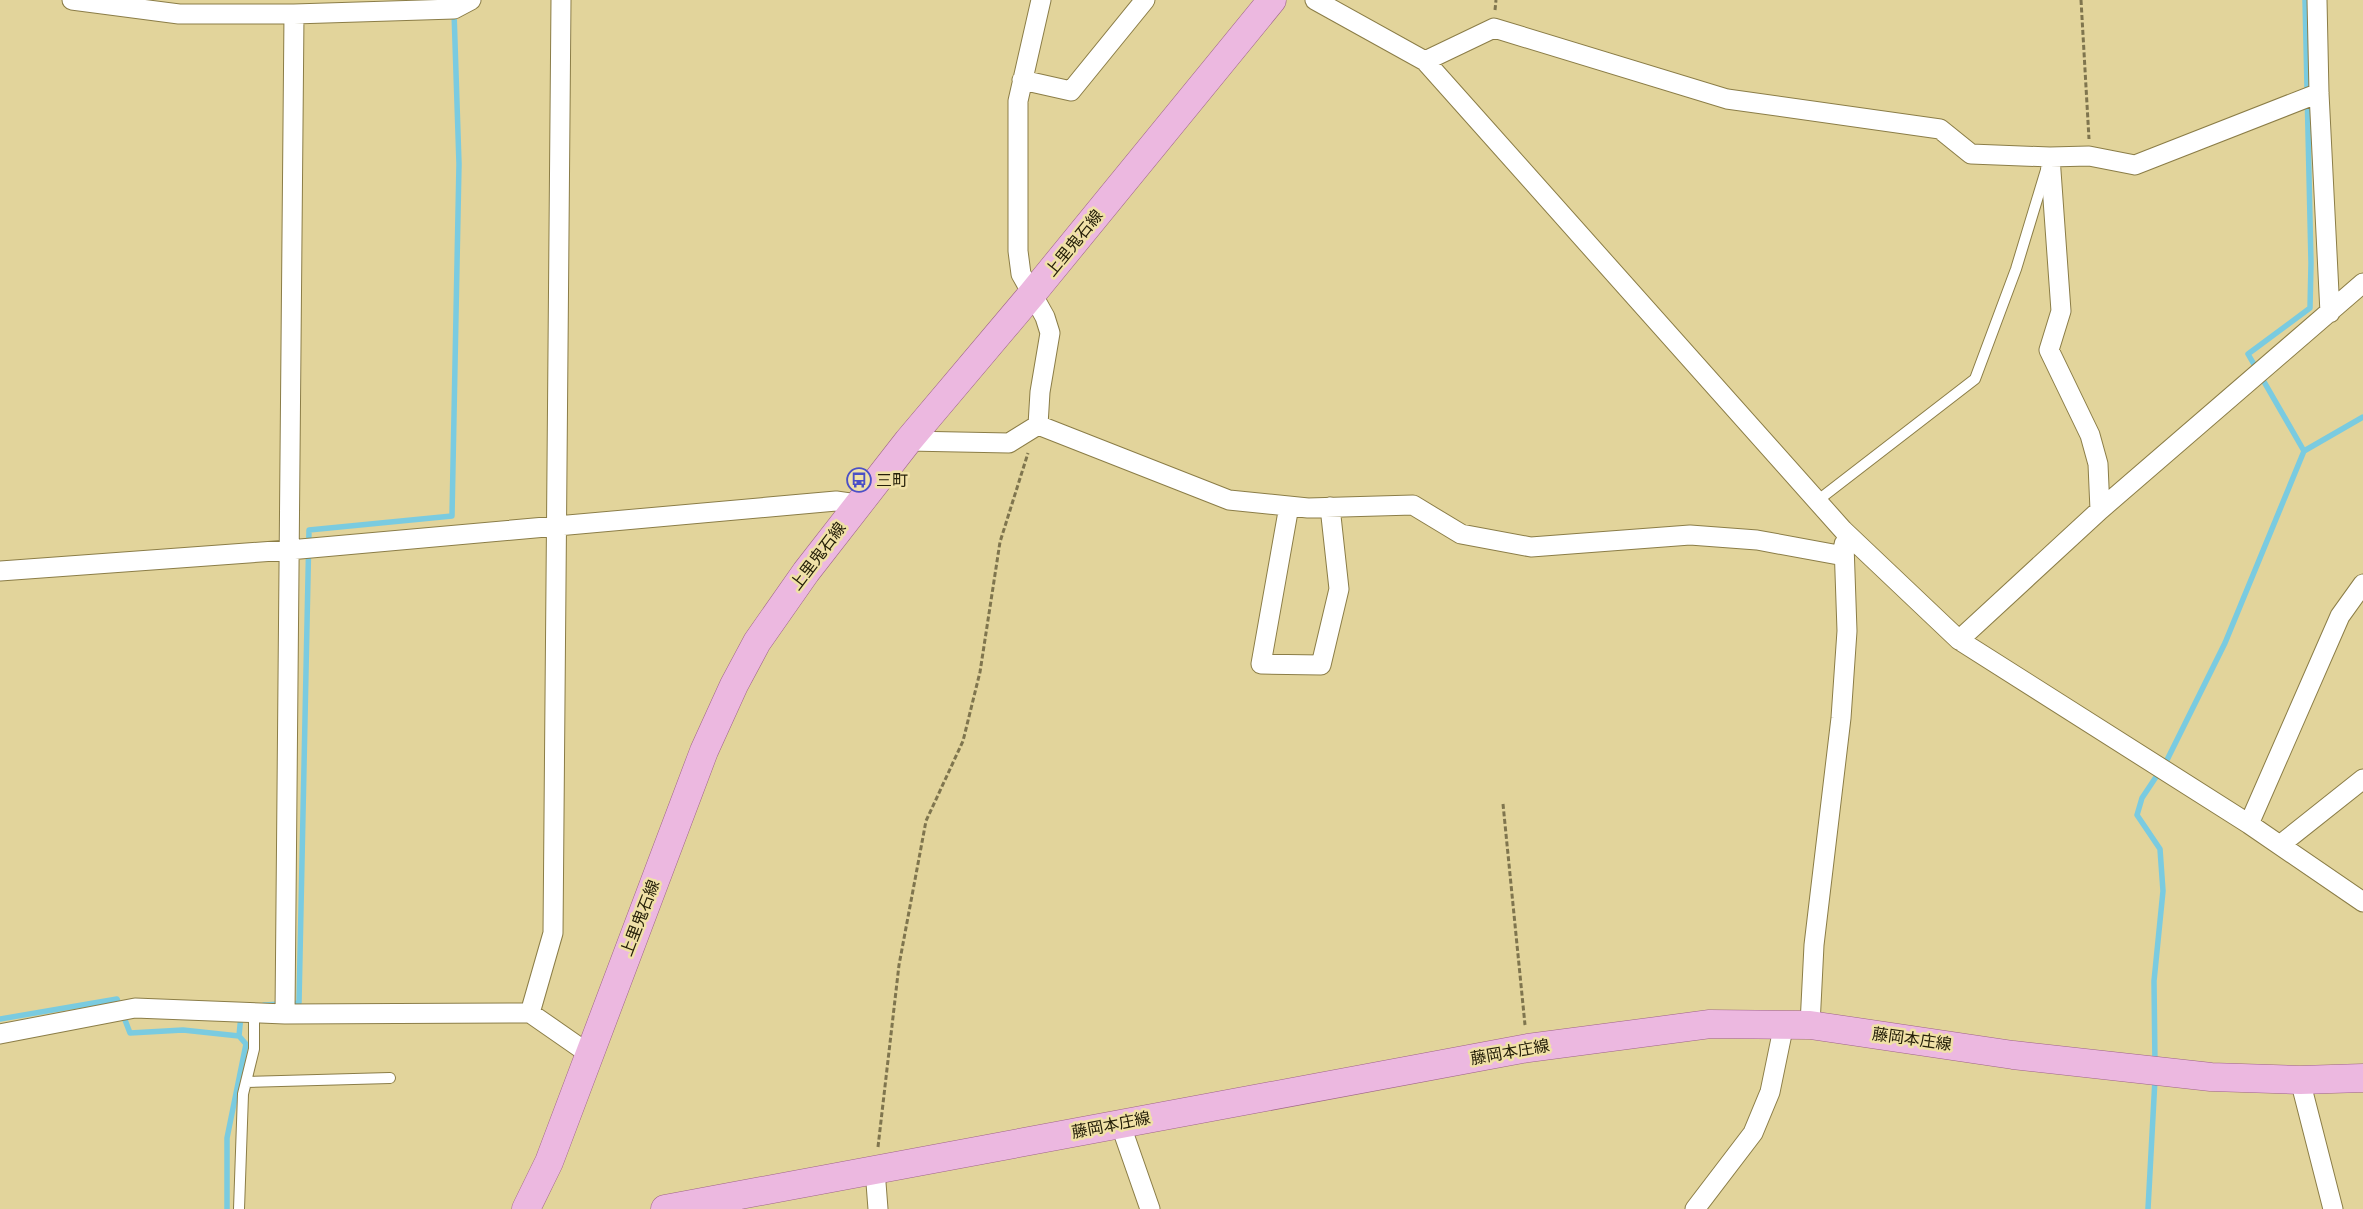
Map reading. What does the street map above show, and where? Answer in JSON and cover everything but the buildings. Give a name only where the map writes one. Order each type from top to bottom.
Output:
[{"type":"main road","name":"上里鬼石線","points":[[526,1209],[540,1185],[549,1162],[704,751],[734,685],[757,642],[857,504],[1032,294],[1272,0]]},
{"type":"main road","name":"藤岡本庄線","points":[[665,1209],[1528,1048],[1710,1024],[1797,1024],[2013,1054],[2211,1077],[2300,1080],[2363,1078]]},
{"type":"street","points":[[72,0],[179,14],[294,14],[443,5],[454,9],[471,0]]},
{"type":"street","points":[[530,1013],[554,933],[561,0]]},
{"type":"street","points":[[1038,425],[1040,392],[1050,333],[1045,317],[1022,274],[1018,251],[1018,101],[1041,0]]},
{"type":"street","points":[[1022,80],[1071,91],[1145,0]]},
{"type":"street","points":[[1315,0],[1425,60],[1843,530],[1959,640],[2249,824],[2363,902]]},
{"type":"street","points":[[2317,0],[2318,93],[2330,313]]},
{"type":"street","points":[[285,1014],[294,14]]},
{"type":"street","points":[[1425,60],[1494,28],[1727,99],[1940,129],[1971,154],[2050,157],[2089,156],[2136,165],[2318,93]]},
{"type":"street","points":[[2050,157],[2061,311],[2049,350],[2090,435],[2098,464],[2100,510]]},
{"type":"street","points":[[1959,640],[2100,510],[2363,283]]},
{"type":"street","points":[[908,441],[1009,442],[1038,425]]},
{"type":"street","points":[[1038,425],[1229,500],[1289,506],[1413,505],[1461,534],[1531,547],[1690,535],[1757,540],[1844,556]]},
{"type":"street","points":[[0,571],[290,550],[836,501],[857,504]]},
{"type":"street","points":[[1289,506],[1261,664],[1322,665],[1339,590],[1330,507]]},
{"type":"street","points":[[1695,1209],[1752,1133],[1797,1024],[1814,945],[1841,718],[1847,631],[1843,530]]},
{"type":"street","points":[[2249,824],[2340,616],[2363,584]]},
{"type":"street","points":[[2280,845],[2363,780]]},
{"type":"street","points":[[0,1034],[135,1008],[285,1014],[530,1013],[589,1054]]},
{"type":"street","points":[[2300,1080],[2333,1209]]},
{"type":"street","points":[[1120,1123],[1150,1209]]},
{"type":"street","points":[[875,1170],[878,1209]]},
{"type":"lane","points":[[1817,501],[1975,379],[2016,268],[2050,157]]},
{"type":"lane","points":[[238,1209],[243,1094],[254,1048],[254,1013]]},
{"type":"lane","points":[[246,1082],[390,1078]]},
{"type":"path","points":[[2081,0],[2089,156]]},
{"type":"path","points":[[875,1170],[899,965],[926,821],[963,741],[980,672],[1000,542],[1038,425]]},
{"type":"path","points":[[1503,804],[1528,1048]]},
{"type":"waterway","points":[[2304,451],[2248,354],[2310,308],[2311,263],[2305,0]]},
{"type":"waterway","points":[[264,1005],[299,1003],[309,530],[452,516],[459,164],[454,12]]},
{"type":"waterway","points":[[2155,1065],[2154,981],[2163,891],[2160,849],[2137,815],[2142,798],[2166,762],[2225,643],[2304,451],[2363,417]]},
{"type":"waterway","points":[[0,1019],[117,999],[130,1033],[183,1030],[239,1036]]},
{"type":"waterway","points":[[227,1209],[227,1138],[246,1044],[239,1036],[241,1015]]},
{"type":"waterway","points":[[2148,1209],[2155,1079]]},
{"type":"place","name":"三町","points":[[859,480]]}]
